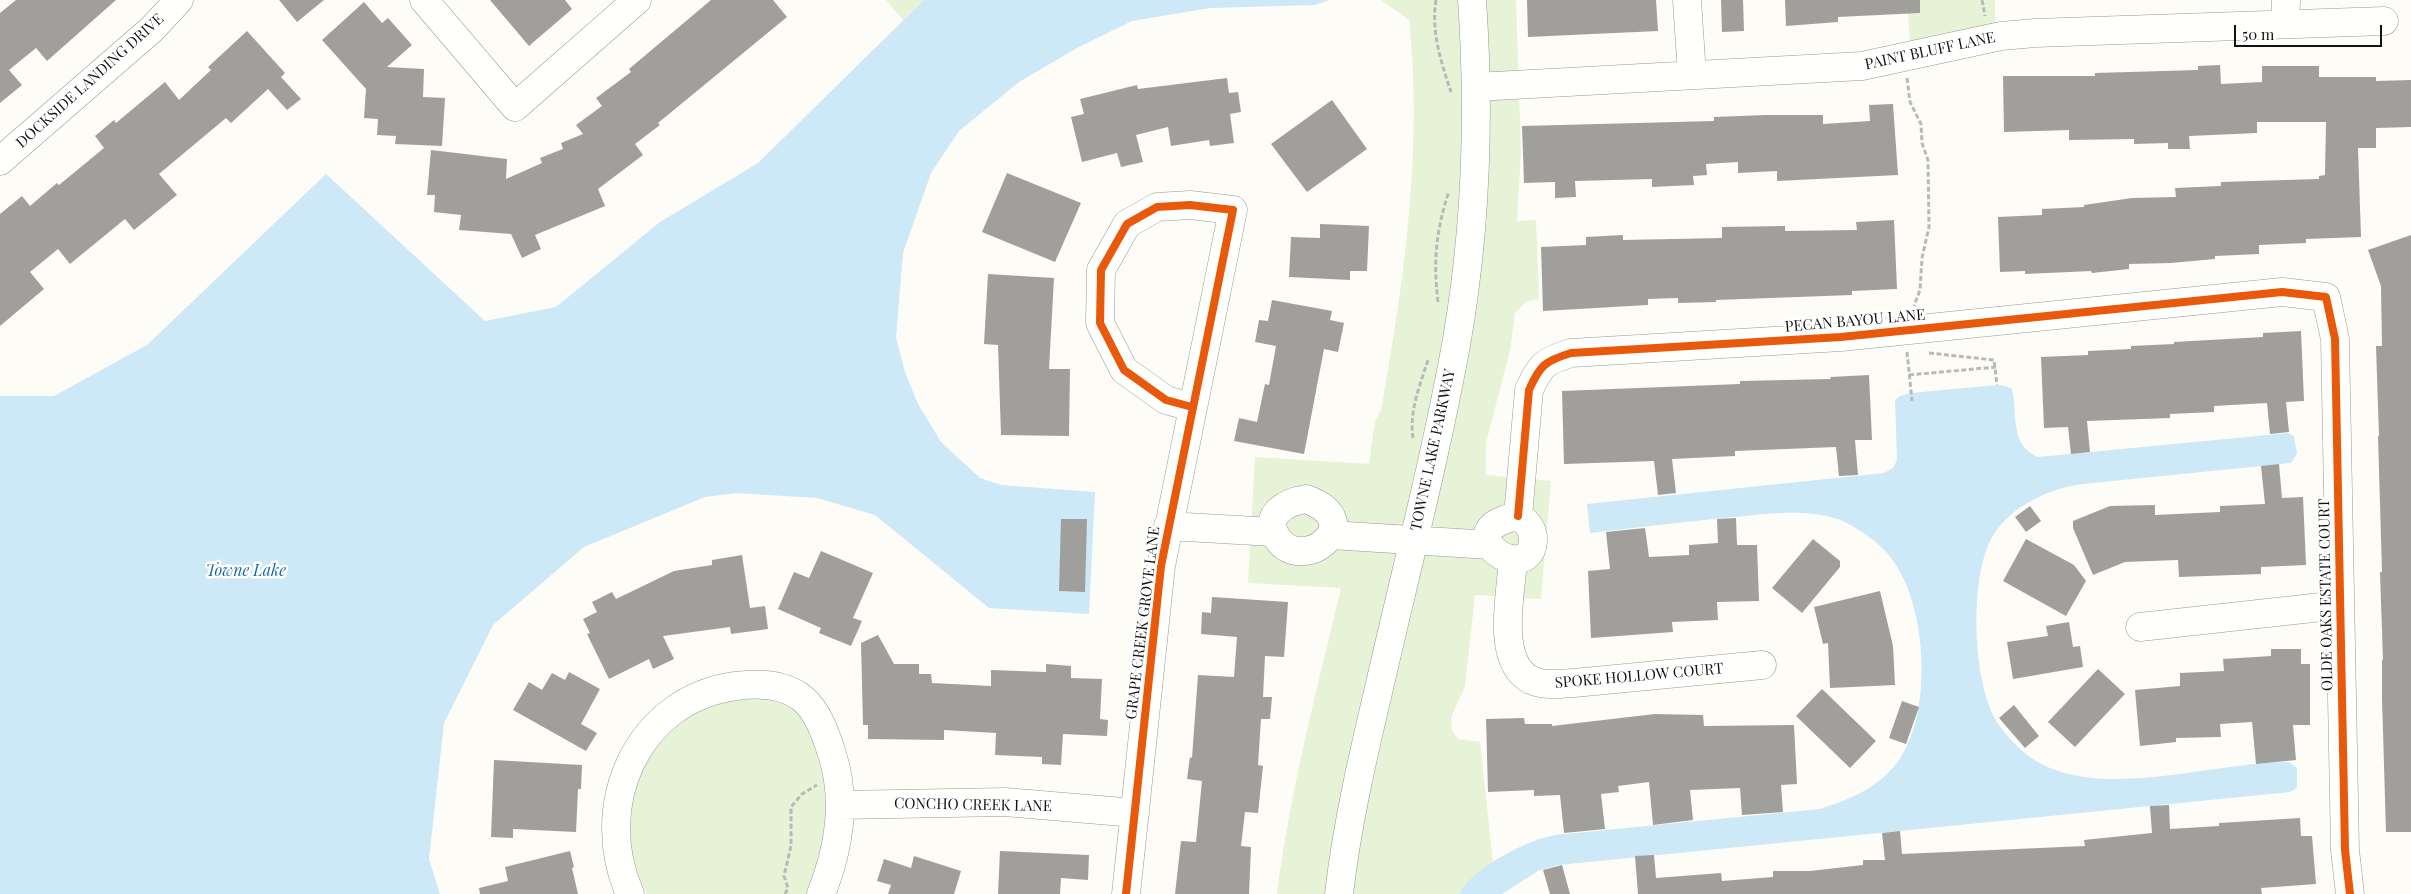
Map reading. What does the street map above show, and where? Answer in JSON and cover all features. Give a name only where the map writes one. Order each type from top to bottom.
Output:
[{"type":"street","name":"DOCKSIDE LANDING DRIVE","points":[[0,161],[152,29],[179,0]]},
{"type":"street","points":[[424,0],[515,107],[637,0]]},
{"type":"street","name":"TOWNE LAKE PARKWAY","points":[[1339,894],[1344,855],[1362,764],[1456,345],[1466,277],[1474,199],[1464,90],[1472,0]]},
{"type":"street","points":[[1687,0],[1692,75]]},
{"type":"street","name":"PAINT BLUFF LANE","points":[[1464,90],[1862,66],[2000,36],[2285,12],[2384,21]]},
{"type":"street","name":"GRAPE CREEK GROVE LANE","points":[[1126,894],[1160,574],[1170,516],[1233,210],[1190,205],[1157,206],[1127,224],[1101,270],[1100,323],[1124,370],[1166,400],[1192,407]]},
{"type":"street","name":"PECAN BAYOU LANE","points":[[1518,516],[1529,390],[1537,372],[1549,360],[1571,353],[1909,345],[2282,292],[2326,296]]},
{"type":"street","name":"OLDE OAKS ESTATE COURT","points":[[2326,296],[2335,338],[2345,850],[2350,894]]},
{"type":"street","points":[[1306,499],[1326,510],[1332,526],[1323,545],[1313,550],[1301,550],[1290,548],[1281,543],[1274,523],[1283,506],[1293,501],[1306,499]]},
{"type":"street","points":[[1170,516],[1274,523]]},
{"type":"street","points":[[1518,516],[1532,530],[1533,541],[1530,550],[1523,558],[1513,560],[1500,555],[1490,536],[1504,519],[1518,516]]},
{"type":"street","points":[[1332,526],[1490,536]]},
{"type":"street","name":"SPOKE HOLLOW COURT","points":[[1513,560],[1508,626],[1510,653],[1519,671],[1532,680],[1549,684],[1762,664]]},
{"type":"street","points":[[2140,627],[2340,604]]},
{"type":"street","points":[[630,894],[617,856],[616,816],[624,779],[632,759],[649,734],[667,716],[693,699],[729,687],[749,684],[768,685],[795,694],[810,707],[818,719],[836,765],[839,794],[838,835],[821,894]]},
{"type":"street","name":"CONCHO CREEK LANE","points":[[839,794],[1005,802],[1135,814]]},
{"type":"path","points":[[1436,0],[1434,24],[1436,44],[1464,90]]},
{"type":"path","points":[[1907,75],[1910,102],[1921,124],[1922,143],[1928,160],[1929,206],[1929,227],[1922,258],[1920,290],[1913,308],[1903,309],[1909,345],[1909,375],[1912,401]]},
{"type":"path","points":[[1438,306],[1435,246],[1440,218],[1450,187]]},
{"type":"path","points":[[1413,441],[1411,424],[1415,399],[1430,353]]},
{"type":"path","points":[[1926,353],[1992,359],[1996,363],[1997,386]]},
{"type":"path","points":[[1909,375],[1996,367]]},
{"type":"path","points":[[785,894],[788,888],[784,876],[791,846],[791,807],[808,789],[816,785],[839,794]]},
{"type":"green space","points":[[886,0],[924,0],[903,20]]},
{"type":"green space","points":[[1381,0],[1516,0],[1521,152],[1517,221],[1536,220],[1539,299],[1526,302],[1515,313],[1510,351],[1486,443],[1486,475],[1551,481],[1541,599],[1475,595],[1465,686],[1451,718],[1452,730],[1458,739],[1480,742],[1493,863],[1464,886],[1459,894],[1277,894],[1282,855],[1297,778],[1341,588],[1248,583],[1255,457],[1369,464],[1375,421],[1381,410],[1404,264],[1409,215],[1414,117],[1409,20]]},
{"type":"green space","points":[[1907,0],[1995,0],[1995,23],[1910,43]]},
{"type":"green space","points":[[759,694],[789,703],[809,722],[827,778],[828,835],[808,894],[647,894],[631,851],[630,830],[631,809],[636,788],[643,769],[653,751],[682,722],[701,711],[715,705]]},
{"type":"water","name":"Towne Lake","points":[[924,0],[1329,0],[1315,5],[1210,8],[1132,21],[1077,48],[1019,82],[959,131],[931,173],[903,253],[896,337],[905,372],[918,404],[941,442],[980,478],[1001,485],[1095,492],[1089,614],[989,608],[875,515],[817,498],[736,493],[705,497],[584,547],[493,625],[444,723],[429,859],[440,894],[0,894],[0,396],[54,396],[147,345],[326,174],[485,321],[556,307],[660,222],[758,163]]},
{"type":"water","points":[[1997,385],[2012,389],[2016,428],[2019,437],[2029,452],[2038,457],[2288,433],[2294,436],[2297,454],[2291,463],[2070,486],[2045,494],[2022,506],[1994,534],[1986,552],[1980,575],[1977,602],[1977,630],[1983,685],[1990,708],[1999,725],[2010,738],[2028,756],[2042,765],[2077,776],[2106,779],[2168,776],[2261,763],[2289,762],[2297,768],[2297,788],[2290,792],[1558,865],[1538,871],[1502,894],[1459,894],[1466,884],[1488,865],[1516,849],[1543,838],[1555,835],[1820,809],[1855,796],[1885,776],[1901,757],[1911,737],[1918,713],[1921,687],[1921,659],[1919,632],[1905,582],[1889,555],[1876,543],[1861,531],[1838,519],[1799,513],[1759,514],[1590,533],[1587,504],[1884,473],[1893,468],[1897,460],[1895,400],[1900,396],[1911,393]]},
{"type":"building","points":[[16,0],[116,0],[47,61],[36,48],[9,70],[22,85],[0,103],[0,13]]},
{"type":"building","points":[[279,0],[324,0],[297,22]]},
{"type":"building","points":[[490,0],[565,0],[572,9],[529,46]]},
{"type":"building","points":[[711,0],[773,0],[787,17],[635,144],[643,155],[598,189],[605,206],[535,235],[541,249],[522,258],[511,234],[459,230],[461,215],[434,212],[435,195],[427,195],[431,150],[507,159],[506,179],[542,163],[540,158],[563,149],[561,143],[583,134],[576,125],[602,106],[596,98],[631,72],[629,69]]},
{"type":"building","points":[[1527,0],[1656,0],[1658,31],[1528,37]]},
{"type":"building","points":[[1721,0],[1743,0],[1744,31],[1722,32]]},
{"type":"building","points":[[1785,0],[1920,0],[1920,13],[1838,17],[1838,22],[1786,26]]},
{"type":"building","points":[[364,2],[382,23],[388,18],[412,45],[387,67],[424,69],[423,97],[445,98],[442,146],[395,144],[396,136],[377,135],[378,119],[364,118],[366,89],[322,40]]},
{"type":"building","points":[[247,31],[285,73],[281,77],[301,99],[287,110],[268,89],[231,123],[226,118],[159,174],[177,195],[134,230],[125,219],[70,264],[58,249],[30,272],[44,289],[0,326],[0,214],[22,196],[30,206],[57,183],[59,185],[104,148],[95,136],[114,120],[116,123],[165,82],[179,100],[211,70],[208,67]]},
{"type":"building","points":[[2220,65],[2221,84],[2262,82],[2262,66],[2319,66],[2319,77],[2376,77],[2376,81],[2411,80],[2411,127],[2376,128],[2376,148],[2358,148],[2361,237],[2306,239],[2306,243],[2259,245],[2259,254],[2215,256],[2215,259],[2171,263],[2129,264],[2129,269],[2092,273],[2091,271],[2025,274],[2025,271],[2000,272],[1998,217],[2042,215],[2042,209],[2084,207],[2084,205],[2132,198],[2176,197],[2175,188],[2221,186],[2221,182],[2319,179],[2319,176],[2325,175],[2326,122],[2257,122],[2257,133],[2189,136],[2190,149],[2168,149],[2168,143],[2134,144],[2134,139],[2069,140],[2069,130],[2004,132],[2003,76],[2095,76],[2095,73],[2198,70],[2198,66]]},
{"type":"building","points":[[1227,78],[1229,93],[1238,92],[1241,112],[1230,114],[1234,143],[1210,146],[1209,140],[1171,146],[1168,127],[1136,135],[1143,162],[1121,167],[1117,153],[1082,162],[1071,117],[1084,114],[1080,99],[1137,85],[1138,89]]},
{"type":"building","points":[[1332,100],[1367,149],[1307,192],[1271,144]]},
{"type":"building","points":[[1893,104],[1898,175],[1777,181],[1777,171],[1738,173],[1738,162],[1706,164],[1707,175],[1693,176],[1694,185],[1652,187],[1652,179],[1575,181],[1576,197],[1555,198],[1555,182],[1524,183],[1522,126],[1714,121],[1714,117],[1766,115],[1823,115],[1823,124],[1870,121],[1869,105]]},
{"type":"building","points":[[1007,173],[1081,203],[1055,262],[982,232]]},
{"type":"building","points":[[1894,220],[1897,289],[1852,291],[1852,295],[1716,300],[1716,302],[1678,303],[1678,298],[1648,299],[1648,305],[1543,311],[1541,247],[1586,245],[1586,237],[1623,235],[1623,240],[1722,238],[1722,227],[1785,226],[1785,231],[1857,230],[1856,222]]},
{"type":"building","points":[[1320,224],[1369,226],[1367,271],[1350,271],[1350,280],[1289,277],[1291,237],[1320,238]]},
{"type":"building","points":[[2411,235],[2411,832],[2386,832],[2376,346],[2382,346],[2381,286],[2368,250]]},
{"type":"building","points":[[988,274],[1054,278],[1049,369],[1070,369],[1069,436],[1001,435],[998,345],[984,344]]},
{"type":"building","points":[[1272,300],[1332,311],[1330,320],[1344,323],[1338,352],[1324,349],[1304,454],[1234,441],[1239,418],[1257,422],[1265,384],[1269,385],[1276,346],[1255,342],[1259,320],[1268,321]]},
{"type":"building","points":[[2301,331],[2304,401],[2286,402],[2289,432],[2270,434],[2267,403],[2214,406],[2214,412],[2170,414],[2170,418],[2087,421],[2090,452],[2071,454],[2068,427],[2044,428],[2041,357],[2088,355],[2088,351],[2131,349],[2131,346],[2263,337],[2263,333]]},
{"type":"building","points":[[1869,375],[1872,440],[1855,440],[1858,475],[1839,476],[1836,447],[1735,451],[1735,456],[1672,459],[1676,493],[1658,495],[1654,461],[1564,464],[1562,391],[1740,384],[1740,381],[1831,379],[1830,377]]},
{"type":"building","points":[[2279,464],[2282,498],[2303,497],[2306,565],[2261,567],[2261,574],[2179,577],[2178,560],[2125,562],[2093,575],[2073,528],[2073,521],[2110,506],[2155,505],[2155,515],[2220,512],[2220,506],[2265,504],[2261,466]]},
{"type":"building","points":[[2030,506],[2041,521],[2026,532],[2015,517]]},
{"type":"building","points":[[1736,518],[1737,545],[1757,545],[1759,601],[1717,602],[1718,620],[1672,622],[1673,632],[1591,638],[1588,571],[1610,569],[1606,532],[1645,528],[1649,557],[1689,555],[1689,545],[1718,543],[1717,519]]},
{"type":"building","points":[[1061,519],[1087,519],[1085,592],[1059,591]]},
{"type":"building","points":[[1813,539],[1840,561],[1840,567],[1802,613],[1772,588]]},
{"type":"building","points":[[2026,539],[2074,565],[2086,581],[2066,616],[2003,581]]},
{"type":"building","points":[[821,551],[873,573],[853,618],[862,621],[851,646],[819,633],[821,628],[778,609],[794,572],[809,578]]},
{"type":"building","points":[[742,555],[750,608],[765,606],[768,629],[731,634],[730,627],[663,636],[674,659],[653,669],[649,659],[609,679],[587,634],[590,633],[583,619],[597,612],[592,602],[612,592],[616,599],[674,571],[712,565],[712,560]]},
{"type":"building","points":[[1880,591],[1893,646],[1895,685],[1830,688],[1828,643],[1823,644],[1814,607]]},
{"type":"building","points":[[1212,597],[1288,602],[1284,657],[1265,656],[1263,697],[1272,697],[1270,719],[1261,719],[1258,765],[1263,766],[1258,813],[1245,812],[1241,846],[1251,847],[1249,894],[1175,894],[1181,841],[1196,842],[1202,781],[1187,779],[1190,757],[1192,758],[1198,675],[1234,677],[1237,637],[1201,634],[1202,612],[1211,613]]},
{"type":"building","points":[[2069,622],[2073,647],[2080,646],[2083,667],[2013,679],[2007,642],[2048,636],[2046,626]]},
{"type":"building","points":[[878,635],[894,664],[919,664],[919,674],[931,674],[932,683],[991,686],[991,670],[1046,672],[1046,664],[1071,666],[1071,678],[1102,679],[1100,719],[1108,720],[1107,736],[1063,734],[1061,765],[1042,764],[1042,757],[995,755],[996,733],[944,730],[944,740],[868,739],[868,725],[863,725],[861,643]]},
{"type":"building","points":[[2271,649],[2301,649],[2301,664],[2310,664],[2310,725],[2293,725],[2296,760],[2256,764],[2252,722],[2220,724],[2221,737],[2176,738],[2176,742],[2140,746],[2135,690],[2180,686],[2180,673],[2224,671],[2223,659],[2271,656]]},
{"type":"building","points":[[2098,669],[2125,694],[2075,747],[2048,722]]},
{"type":"building","points":[[569,672],[600,689],[581,724],[597,733],[586,751],[513,710],[529,682],[542,690],[552,673],[565,680]]},
{"type":"building","points":[[1822,689],[1876,741],[1850,768],[1796,716]]},
{"type":"building","points":[[1902,701],[1919,707],[1906,744],[1889,738]]},
{"type":"building","points":[[2014,705],[2039,736],[2025,748],[1999,718]]},
{"type":"building","points":[[1655,714],[1703,715],[1704,726],[1794,725],[1797,784],[1781,785],[1783,812],[1742,815],[1740,788],[1690,790],[1693,820],[1653,825],[1649,782],[1618,786],[1619,792],[1601,794],[1605,829],[1564,833],[1560,795],[1534,796],[1534,790],[1488,792],[1486,719],[1524,718],[1525,724],[1552,724],[1552,726]]},
{"type":"building","points":[[494,760],[582,765],[581,789],[578,789],[576,832],[513,829],[513,838],[491,837]]},
{"type":"building","points":[[2169,805],[2170,829],[2219,826],[2219,823],[2300,818],[2301,836],[2312,836],[2316,884],[2261,888],[2262,894],[1638,894],[1635,856],[1654,855],[1656,878],[1721,873],[1722,881],[1773,877],[1773,871],[1810,871],[1863,865],[1863,860],[1885,860],[1882,833],[1900,831],[1902,854],[2085,846],[2084,840],[2152,833],[2150,806]]},
{"type":"building","points":[[570,851],[578,894],[480,894],[479,888],[508,881],[505,867]]},
{"type":"building","points":[[1000,851],[1089,855],[1088,880],[1061,878],[1060,894],[998,894]]},
{"type":"building","points":[[914,856],[961,871],[954,894],[888,894],[891,885],[877,881],[884,859],[911,868]]},
{"type":"building","points":[[1562,865],[1570,894],[1550,894],[1543,870]]},
{"type":"cycle path","points":[[1126,894],[1161,566],[1233,210],[1190,205],[1157,207],[1127,224],[1101,270],[1100,323],[1124,370],[1166,400],[1192,407]]},
{"type":"cycle path","points":[[1518,516],[1529,390],[1544,365],[1571,353],[1841,337],[2282,292],[2326,297],[2335,339],[2345,850],[2350,894]]}]
